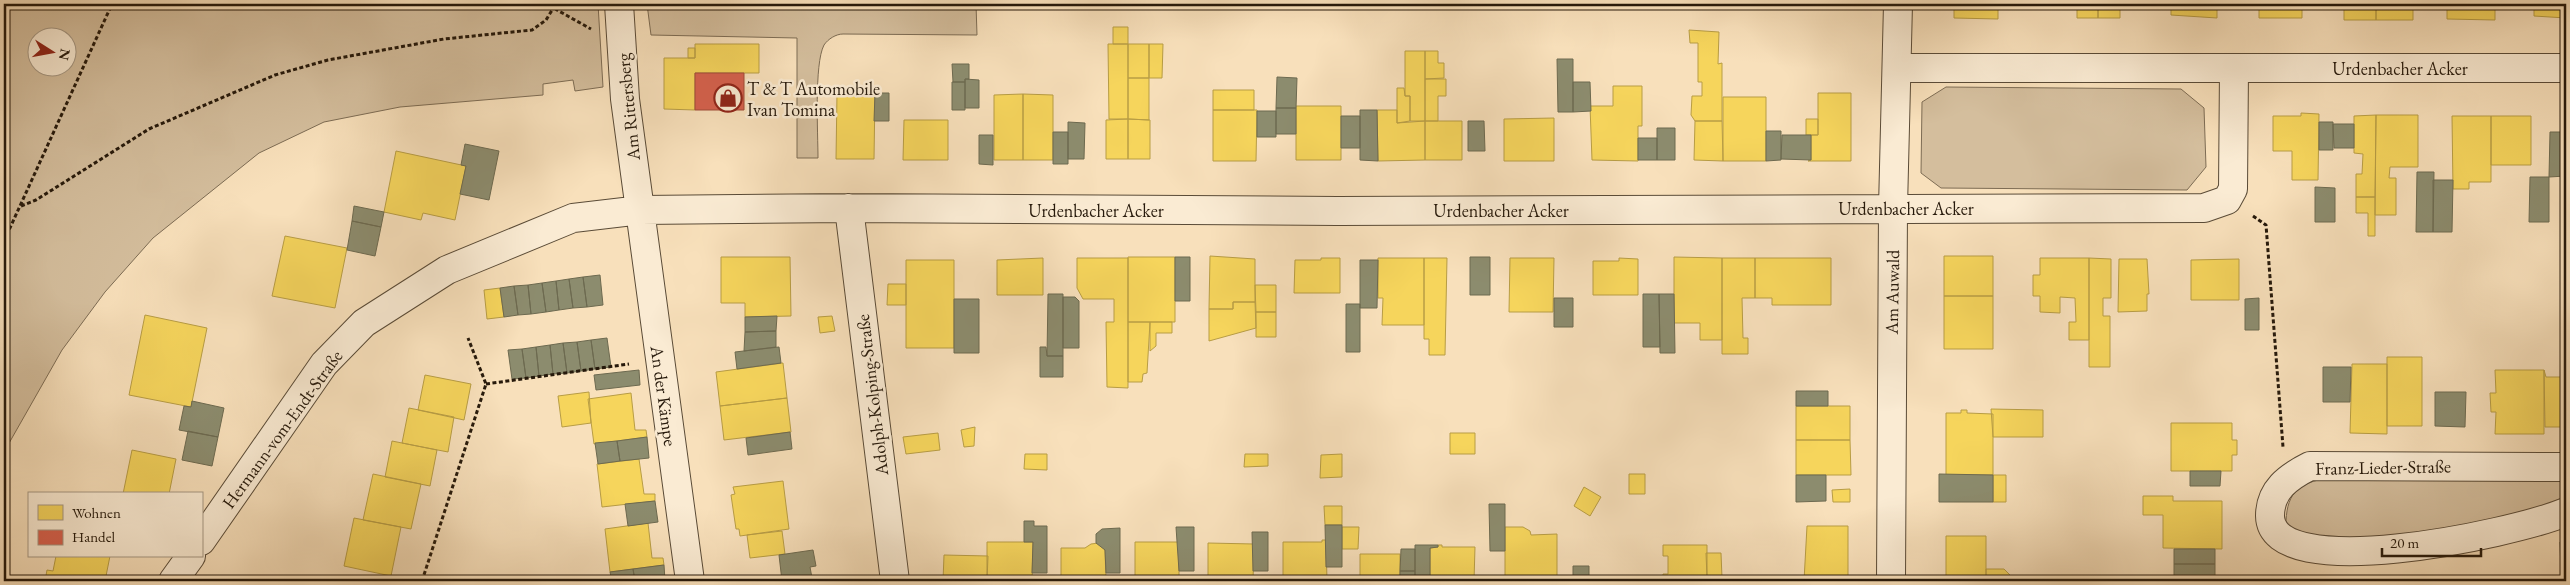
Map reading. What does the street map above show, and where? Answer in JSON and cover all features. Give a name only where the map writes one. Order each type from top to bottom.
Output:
[{"type":"street","name":"Am Rittersberg","points":[[619,4],[625,99],[641,210]]},
{"type":"street","name":"Am Auwald","points":[[1891,581],[1893,208],[1898,4]]},
{"type":"street","name":"Urdenbacher Acker","points":[[1897,68],[2566,68]]},
{"type":"street","points":[[2226,200],[2233,189],[2235,178],[2234,69]]},
{"type":"street","name":"Urdenbacher Acker","points":[[641,210],[850,208],[1348,211],[2204,208],[2226,200]]},
{"type":"street","name":"Adolph-Kolping-Straße","points":[[850,208],[895,581]]},
{"type":"street","name":"An der Kämpe","points":[[641,210],[659,360],[690,581]]},
{"type":"street","name":"Hermann-vom-Endt-Straße","points":[[202,540],[324,364],[364,323],[447,270],[573,218],[641,210]]},
{"type":"street","name":"Franz-Lieder-Straße","points":[[2285,480],[2310,466],[2566,468]]},
{"type":"street","points":[[2285,480],[2277,490],[2271,506],[2271,528],[2278,550],[2289,563],[2308,572]]},
{"type":"street","points":[[2335,575],[2370,574],[2413,566],[2566,512]]},
{"type":"street","points":[[173,581],[190,558]]},
{"type":"path","points":[[4,241],[112,4]]},
{"type":"path","points":[[21,206],[36,200],[149,129],[275,75],[328,60],[435,41],[532,30],[546,20],[552,5],[622,46]]},
{"type":"path","points":[[2226,200],[2266,224],[2285,480]]},
{"type":"path","points":[[422,581],[486,384],[468,338]]},
{"type":"path","points":[[486,384],[659,360]]},
{"type":"shaded area","points":[[4,4],[598,4],[603,87],[575,91],[573,80],[543,84],[543,95],[400,107],[324,122],[259,153],[153,238],[105,292],[62,350],[4,452]]},
{"type":"shaded area","points":[[647,4],[976,4],[977,35],[843,34],[830,39],[824,45],[819,67],[817,100],[818,158],[797,158],[797,38],[651,35]]},
{"type":"shaded area","points":[[1946,87],[2181,89],[2204,108],[2206,167],[2187,190],[1941,188],[1921,173],[1922,102]]},
{"type":"shaded area","points":[[2324,479],[2566,479],[2566,499],[2425,548],[2286,532],[2287,511],[2293,495],[2304,485]]},
{"type":"building: Wohnen","points":[[802,4],[880,4],[880,7],[802,6]]},
{"type":"building: Wohnen","points":[[1954,4],[1998,4],[1998,19],[1954,18]]},
{"type":"building: Wohnen","points":[[2077,4],[2098,4],[2098,18],[2077,18]]},
{"type":"building: Wohnen","points":[[2098,4],[2120,4],[2120,18],[2098,18]]},
{"type":"building: Wohnen","points":[[2171,4],[2217,4],[2217,18],[2171,15]]},
{"type":"building: Wohnen","points":[[2259,4],[2302,4],[2302,18],[2259,18]]},
{"type":"building: Wohnen","points":[[2344,4],[2376,4],[2376,20],[2344,20]]},
{"type":"building: Wohnen","points":[[2376,4],[2413,4],[2413,20],[2376,20]]},
{"type":"building: Wohnen","points":[[2447,4],[2495,4],[2495,20],[2447,19]]},
{"type":"building: Wohnen","points":[[2534,4],[2566,4],[2566,18],[2534,16]]},
{"type":"building: Wohnen","points":[[1113,27],[1128,27],[1128,44],[1113,44]]},
{"type":"building: Wohnen","points":[[1689,30],[1719,32],[1718,64],[1722,63],[1722,121],[1695,121],[1691,115],[1692,96],[1702,96],[1702,82],[1698,82],[1698,43],[1690,43]]},
{"type":"building: Wohnen","points":[[695,44],[759,44],[759,73],[695,73],[695,110],[664,109],[664,58],[695,58]]},
{"type":"building: Wohnen","points":[[1108,44],[1128,44],[1128,119],[1109,119]]},
{"type":"building: Wohnen","points":[[1128,44],[1149,44],[1149,78],[1128,78]]},
{"type":"building: Wohnen","points":[[1149,44],[1163,44],[1162,78],[1149,78]]},
{"type":"building: Wohnen","points":[[688,48],[695,48],[695,58],[688,58]]},
{"type":"building: Wohnen","points":[[1405,51],[1425,51],[1425,121],[1410,121],[1410,96],[1405,96]]},
{"type":"building: Wohnen","points":[[1425,51],[1438,51],[1438,63],[1444,63],[1444,78],[1425,79]]},
{"type":"building: Wohnen","points":[[1128,78],[1149,78],[1149,120],[1128,119]]},
{"type":"building: Wohnen","points":[[1425,79],[1446,79],[1446,96],[1438,96],[1438,121],[1425,121]]},
{"type":"building: Wohnen","points":[[1613,86],[1642,86],[1642,126],[1638,126],[1638,161],[1592,160],[1590,106],[1613,106]]},
{"type":"building: Wohnen","points":[[1397,88],[1404,88],[1405,96],[1410,96],[1410,121],[1397,123]]},
{"type":"building: Wohnen","points":[[1213,90],[1254,90],[1254,110],[1213,110]]},
{"type":"building: Wohnen","points":[[837,93],[875,93],[874,159],[836,159]]},
{"type":"building: Wohnen","points":[[1818,93],[1851,93],[1851,161],[1808,161],[1811,160],[1811,135],[1818,135]]},
{"type":"building: Wohnen","points":[[1023,94],[1053,95],[1053,160],[1023,160]]},
{"type":"building: Wohnen","points":[[1023,94],[1023,160],[994,160],[994,95]]},
{"type":"building: Wohnen","points":[[1723,97],[1766,97],[1766,161],[1723,161]]},
{"type":"building: Wohnen","points":[[1296,106],[1341,106],[1341,160],[1296,160]]},
{"type":"building: Wohnen","points":[[1213,110],[1257,110],[1256,161],[1213,161]]},
{"type":"building: Wohnen","points":[[1377,110],[1397,110],[1397,123],[1425,121],[1425,160],[1378,161]]},
{"type":"building: Wohnen","points":[[2301,113],[2319,114],[2318,180],[2292,180],[2292,151],[2273,151],[2273,116],[2301,116]]},
{"type":"building: Wohnen","points":[[2376,115],[2418,115],[2418,167],[2390,167],[2389,178],[2396,178],[2396,215],[2375,215]]},
{"type":"building: Wohnen","points":[[2376,115],[2375,197],[2356,197],[2356,174],[2362,174],[2363,154],[2354,153],[2354,116]]},
{"type":"building: Wohnen","points":[[2452,116],[2491,116],[2491,182],[2469,182],[2469,189],[2453,189]]},
{"type":"building: Wohnen","points":[[2491,116],[2531,116],[2531,165],[2491,165]]},
{"type":"building: Wohnen","points":[[1554,118],[1554,161],[1504,161],[1504,119]]},
{"type":"building: Wohnen","points":[[1128,119],[1150,120],[1150,159],[1128,159]]},
{"type":"building: Wohnen","points":[[1128,119],[1128,159],[1106,159],[1106,120]]},
{"type":"building: Wohnen","points":[[1806,119],[1818,119],[1818,135],[1806,135]]},
{"type":"building: Wohnen","points":[[904,120],[948,120],[948,160],[903,160]]},
{"type":"building: Wohnen","points":[[1425,121],[1462,121],[1462,160],[1425,160]]},
{"type":"building: Wohnen","points":[[1695,121],[1722,121],[1723,161],[1694,160]]},
{"type":"building: Wohnen","points":[[396,151],[466,166],[455,220],[423,213],[421,220],[384,212]]},
{"type":"building: Wohnen","points":[[2356,197],[2375,197],[2375,236],[2368,236],[2368,213],[2356,213]]},
{"type":"building: Wohnen","points":[[285,236],[347,248],[335,308],[272,296]]},
{"type":"building: Wohnen","points":[[1210,256],[1255,259],[1255,302],[1233,302],[1233,309],[1209,309]]},
{"type":"building: Wohnen","points":[[1944,256],[1993,256],[1993,296],[1944,296]]},
{"type":"building: Wohnen","points":[[721,257],[790,257],[791,316],[745,317],[745,303],[721,303]]},
{"type":"building: Wohnen","points":[[1128,257],[1175,257],[1175,322],[1128,322]]},
{"type":"building: Wohnen","points":[[1674,257],[1722,258],[1722,340],[1700,340],[1700,323],[1674,323]]},
{"type":"building: Wohnen","points":[[1043,258],[1043,295],[997,295],[997,260]]},
{"type":"building: Wohnen","points":[[1077,258],[1128,258],[1128,388],[1107,387],[1106,322],[1114,322],[1114,299],[1083,299],[1077,288]]},
{"type":"building: Wohnen","points":[[1321,258],[1340,258],[1340,293],[1294,293],[1295,260],[1321,260]]},
{"type":"building: Wohnen","points":[[1378,258],[1424,258],[1424,325],[1382,325],[1383,298],[1378,298]]},
{"type":"building: Wohnen","points":[[1424,258],[1447,258],[1445,355],[1429,355],[1429,339],[1424,339]]},
{"type":"building: Wohnen","points":[[1510,258],[1554,258],[1553,312],[1509,312]]},
{"type":"building: Wohnen","points":[[1619,258],[1638,259],[1638,295],[1593,295],[1593,261],[1619,261]]},
{"type":"building: Wohnen","points":[[1722,258],[1755,258],[1755,298],[1742,298],[1743,338],[1748,338],[1748,354],[1722,354]]},
{"type":"building: Wohnen","points":[[1755,258],[1831,258],[1831,305],[1772,305],[1772,298],[1755,298]]},
{"type":"building: Wohnen","points":[[2040,258],[2089,258],[2089,340],[2069,340],[2069,322],[2076,322],[2075,298],[2060,297],[2060,313],[2040,312],[2040,296],[2033,296],[2033,275],[2040,275]]},
{"type":"building: Wohnen","points":[[2089,258],[2111,259],[2111,298],[2103,298],[2103,316],[2110,316],[2110,367],[2089,367]]},
{"type":"building: Wohnen","points":[[2119,259],[2147,259],[2149,294],[2147,294],[2147,311],[2118,312]]},
{"type":"building: Wohnen","points":[[2239,259],[2239,300],[2191,300],[2191,260]]},
{"type":"building: Wohnen","points":[[906,260],[954,260],[954,348],[906,348]]},
{"type":"building: Wohnen","points":[[888,284],[906,284],[906,305],[887,305]]},
{"type":"building: Wohnen","points":[[1255,285],[1276,285],[1276,312],[1256,312]]},
{"type":"building: Wohnen","points":[[500,288],[504,317],[487,319],[484,290]]},
{"type":"building: Wohnen","points":[[1944,296],[1993,296],[1993,349],[1944,349]]},
{"type":"building: Wohnen","points":[[1233,302],[1255,302],[1256,328],[1209,341],[1209,309],[1233,309]]},
{"type":"building: Wohnen","points":[[1256,312],[1276,312],[1276,337],[1256,337]]},
{"type":"building: Wohnen","points":[[145,315],[207,328],[191,407],[129,395]]},
{"type":"building: Wohnen","points":[[832,316],[835,331],[820,333],[818,317]]},
{"type":"building: Wohnen","points":[[1128,322],[1150,322],[1147,373],[1143,374],[1142,382],[1128,382]]},
{"type":"building: Wohnen","points":[[1150,322],[1172,322],[1172,333],[1156,333],[1156,346],[1150,351]]},
{"type":"building: Wohnen","points":[[2387,357],[2422,357],[2422,426],[2387,426]]},
{"type":"building: Wohnen","points":[[783,363],[787,398],[720,406],[716,372]]},
{"type":"building: Wohnen","points":[[2352,364],[2387,364],[2387,434],[2350,433]]},
{"type":"building: Wohnen","points":[[2495,370],[2544,370],[2544,434],[2495,434],[2496,412],[2491,412],[2490,393],[2496,393]]},
{"type":"building: Wohnen","points":[[2544,370],[2546,377],[2566,377],[2566,427],[2545,427]]},
{"type":"building: Wohnen","points":[[425,375],[471,384],[464,420],[418,410]]},
{"type":"building: Wohnen","points":[[589,392],[591,423],[562,427],[558,396]]},
{"type":"building: Wohnen","points":[[631,393],[635,430],[646,430],[647,437],[594,444],[588,399]]},
{"type":"building: Wohnen","points":[[787,398],[791,432],[724,440],[720,406]]},
{"type":"building: Wohnen","points":[[1796,406],[1850,406],[1850,440],[1796,440]]},
{"type":"building: Wohnen","points":[[409,408],[454,417],[448,452],[402,443]]},
{"type":"building: Wohnen","points":[[1991,409],[2043,410],[2043,437],[1993,437]]},
{"type":"building: Wohnen","points":[[1961,410],[1967,410],[1967,413],[1993,414],[1993,475],[1946,475],[1946,413],[1961,413]]},
{"type":"building: Wohnen","points":[[2171,423],[2232,423],[2232,440],[2237,440],[2237,455],[2232,455],[2232,471],[2171,471]]},
{"type":"building: Wohnen","points":[[975,427],[974,446],[964,447],[961,430]]},
{"type":"building: Wohnen","points":[[938,433],[940,450],[906,454],[903,437]]},
{"type":"building: Wohnen","points":[[1450,433],[1475,433],[1475,454],[1450,454]]},
{"type":"building: Wohnen","points":[[1796,440],[1850,440],[1851,475],[1796,475]]},
{"type":"building: Wohnen","points":[[392,441],[437,450],[430,486],[385,477]]},
{"type":"building: Wohnen","points":[[132,450],[176,459],[169,492],[123,492]]},
{"type":"building: Wohnen","points":[[1025,454],[1047,454],[1047,470],[1024,469]]},
{"type":"building: Wohnen","points":[[1245,454],[1268,454],[1268,466],[1244,467]]},
{"type":"building: Wohnen","points":[[1342,454],[1342,477],[1320,478],[1321,455]]},
{"type":"building: Wohnen","points":[[639,459],[644,494],[655,494],[655,501],[602,507],[597,464]]},
{"type":"building: Wohnen","points":[[373,474],[421,484],[411,529],[363,520]]},
{"type":"building: Wohnen","points":[[1629,474],[1645,474],[1645,494],[1629,494]]},
{"type":"building: Wohnen","points":[[1993,475],[2006,475],[2006,502],[1993,502]]},
{"type":"building: Wohnen","points":[[783,481],[789,529],[740,536],[739,529],[736,529],[731,495],[735,494],[733,487]]},
{"type":"building: Wohnen","points":[[1584,487],[1601,497],[1590,516],[1574,506]]},
{"type":"building: Wohnen","points":[[1850,489],[1850,502],[1833,502],[1832,490]]},
{"type":"building: Wohnen","points":[[2143,496],[2173,496],[2173,501],[2222,501],[2222,549],[2163,548],[2163,515],[2143,515]]},
{"type":"building: Wohnen","points":[[1324,506],[1342,506],[1342,525],[1325,525]]},
{"type":"building: Wohnen","points":[[354,518],[401,527],[391,576],[344,566]]},
{"type":"building: Wohnen","points":[[648,523],[652,558],[663,558],[664,565],[610,572],[605,529]]},
{"type":"building: Wohnen","points":[[1807,526],[1848,526],[1848,581],[1804,581]]},
{"type":"building: Wohnen","points":[[1342,527],[1359,527],[1358,549],[1342,549]]},
{"type":"building: Wohnen","points":[[1505,527],[1523,527],[1530,531],[1531,535],[1557,534],[1557,581],[1505,581]]},
{"type":"building: Wohnen","points":[[782,531],[785,554],[750,558],[747,535]]},
{"type":"building: Wohnen","points":[[1946,536],[1986,536],[1986,581],[1946,581]]},
{"type":"building: Wohnen","points":[[1322,540],[1326,540],[1327,581],[1283,581],[1283,542],[1322,542]]},
{"type":"building: Wohnen","points":[[987,542],[1033,542],[1032,581],[987,581]]},
{"type":"building: Wohnen","points":[[1135,542],[1179,542],[1179,581],[1135,581]]},
{"type":"building: Wohnen","points":[[1099,543],[1105,550],[1106,581],[1061,581],[1061,548],[1085,548],[1091,544]]},
{"type":"building: Wohnen","points":[[1208,543],[1254,544],[1253,581],[1208,581]]},
{"type":"building: Wohnen","points":[[1438,545],[1442,545],[1442,547],[1475,547],[1474,581],[1430,581],[1430,548],[1438,547]]},
{"type":"building: Wohnen","points":[[1663,545],[1707,545],[1707,581],[1663,581],[1663,574],[1668,574],[1668,556],[1663,556]]},
{"type":"building: Wohnen","points":[[1706,553],[1721,553],[1722,578],[1707,578]]},
{"type":"building: Wohnen","points":[[1360,554],[1400,554],[1400,581],[1358,581],[1360,577]]},
{"type":"building: Wohnen","points":[[944,555],[988,556],[987,581],[943,581]]},
{"type":"building: Wohnen","points":[[56,558],[110,558],[106,576],[110,577],[109,581],[45,581],[47,570],[53,571]]},
{"type":"building: Wohnen","points":[[1986,569],[2004,569],[2010,575],[2010,581],[1986,581]]},
{"type":"building: Wohnen","points":[[812,578],[812,581],[785,581]]},
{"type":"building: Handel","points":[[695,73],[744,73],[744,110],[695,110]]},
{"type":"building: Industrie","points":[[2495,4],[2515,4],[2515,7],[2495,7]]},
{"type":"building: Industrie","points":[[1557,59],[1573,59],[1573,112],[1558,112]]},
{"type":"building: Industrie","points":[[952,64],[969,64],[969,79],[965,79],[965,82],[953,82]]},
{"type":"building: Industrie","points":[[1277,77],[1297,78],[1296,108],[1276,108]]},
{"type":"building: Industrie","points":[[965,79],[979,80],[979,108],[965,108]]},
{"type":"building: Industrie","points":[[952,82],[965,82],[965,110],[952,110]]},
{"type":"building: Industrie","points":[[1573,82],[1590,82],[1591,111],[1573,112]]},
{"type":"building: Industrie","points":[[875,93],[889,93],[889,121],[874,121]]},
{"type":"building: Industrie","points":[[1276,108],[1296,108],[1296,134],[1276,134]]},
{"type":"building: Industrie","points":[[1360,110],[1377,110],[1378,161],[1360,160]]},
{"type":"building: Industrie","points":[[1257,111],[1276,111],[1276,137],[1257,137]]},
{"type":"building: Industrie","points":[[1341,116],[1360,116],[1360,148],[1341,148]]},
{"type":"building: Industrie","points":[[1468,121],[1484,121],[1485,151],[1468,151]]},
{"type":"building: Industrie","points":[[1068,122],[1085,123],[1084,159],[1068,159]]},
{"type":"building: Industrie","points":[[2319,122],[2333,122],[2333,150],[2319,150]]},
{"type":"building: Industrie","points":[[2333,124],[2354,124],[2354,148],[2334,148]]},
{"type":"building: Industrie","points":[[1657,128],[1675,128],[1675,160],[1657,160]]},
{"type":"building: Industrie","points":[[1766,131],[1781,131],[1781,160],[1766,161]]},
{"type":"building: Industrie","points":[[1053,132],[1068,132],[1068,164],[1053,164]]},
{"type":"building: Industrie","points":[[2550,132],[2566,132],[2566,176],[2549,177]]},
{"type":"building: Industrie","points":[[979,135],[993,135],[993,165],[979,164]]},
{"type":"building: Industrie","points":[[1782,135],[1811,135],[1811,160],[1781,159]]},
{"type":"building: Industrie","points":[[1638,138],[1657,138],[1657,160],[1638,160]]},
{"type":"building: Industrie","points":[[465,144],[499,151],[489,200],[460,194],[466,166],[461,165]]},
{"type":"building: Industrie","points":[[2417,172],[2434,172],[2433,232],[2416,232]]},
{"type":"building: Industrie","points":[[2530,177],[2549,177],[2549,222],[2529,222]]},
{"type":"building: Industrie","points":[[2433,180],[2453,180],[2452,232],[2433,232]]},
{"type":"building: Industrie","points":[[2315,187],[2335,188],[2335,222],[2315,222]]},
{"type":"building: Industrie","points":[[354,206],[384,212],[381,227],[352,221]]},
{"type":"building: Industrie","points":[[352,221],[381,227],[375,256],[347,250]]},
{"type":"building: Industrie","points":[[1175,257],[1190,257],[1190,301],[1175,301]]},
{"type":"building: Industrie","points":[[1470,257],[1490,257],[1490,295],[1470,295]]},
{"type":"building: Industrie","points":[[1360,260],[1378,260],[1377,308],[1360,308]]},
{"type":"building: Industrie","points":[[600,275],[603,305],[587,307],[583,277]]},
{"type":"building: Industrie","points":[[583,277],[587,307],[573,308],[569,279]]},
{"type":"building: Industrie","points":[[569,279],[573,308],[559,310],[556,281]]},
{"type":"building: Industrie","points":[[556,281],[559,310],[546,312],[542,283]]},
{"type":"building: Industrie","points":[[542,283],[546,312],[531,314],[528,285]]},
{"type":"building: Industrie","points":[[528,285],[531,314],[518,315],[514,286]]},
{"type":"building: Industrie","points":[[514,286],[518,315],[504,317],[500,288]]},
{"type":"building: Industrie","points":[[1048,294],[1063,294],[1063,356],[1047,356]]},
{"type":"building: Industrie","points":[[1643,294],[1659,294],[1660,347],[1643,347]]},
{"type":"building: Industrie","points":[[1659,294],[1674,294],[1675,353],[1660,353]]},
{"type":"building: Industrie","points":[[1063,297],[1075,297],[1079,301],[1079,348],[1063,348]]},
{"type":"building: Industrie","points":[[1554,298],[1573,298],[1573,327],[1554,327]]},
{"type":"building: Industrie","points":[[2259,298],[2259,330],[2245,330],[2245,299]]},
{"type":"building: Industrie","points":[[954,299],[979,299],[979,353],[954,353]]},
{"type":"building: Industrie","points":[[1346,304],[1360,304],[1360,352],[1346,352]]},
{"type":"building: Industrie","points":[[777,316],[776,331],[745,332],[745,317]]},
{"type":"building: Industrie","points":[[776,331],[776,347],[744,351],[745,332]]},
{"type":"building: Industrie","points":[[607,338],[611,367],[595,369],[591,340]]},
{"type":"building: Industrie","points":[[591,340],[595,369],[581,371],[577,342]]},
{"type":"building: Industrie","points":[[577,342],[581,371],[567,373],[563,343]]},
{"type":"building: Industrie","points":[[563,343],[567,373],[553,374],[550,345]]},
{"type":"building: Industrie","points":[[550,345],[553,374],[539,376],[536,347]]},
{"type":"building: Industrie","points":[[536,347],[539,376],[526,378],[522,349]]},
{"type":"building: Industrie","points":[[779,347],[781,363],[737,369],[735,352]]},
{"type":"building: Industrie","points":[[1040,347],[1046,347],[1047,356],[1063,356],[1063,377],[1040,377]]},
{"type":"building: Industrie","points":[[522,349],[526,378],[512,379],[508,350]]},
{"type":"building: Industrie","points":[[2323,367],[2351,367],[2350,402],[2323,402]]},
{"type":"building: Industrie","points":[[639,370],[640,385],[596,390],[594,375]]},
{"type":"building: Industrie","points":[[1796,391],[1828,391],[1828,406],[1796,406]]},
{"type":"building: Industrie","points":[[2435,392],[2466,392],[2465,427],[2435,426]]},
{"type":"building: Industrie","points":[[192,401],[224,408],[218,437],[179,430],[184,406],[191,407]]},
{"type":"building: Industrie","points":[[188,431],[218,437],[212,466],[182,460]]},
{"type":"building: Industrie","points":[[790,432],[792,449],[748,455],[746,438]]},
{"type":"building: Industrie","points":[[647,437],[649,458],[620,461],[617,441]]},
{"type":"building: Industrie","points":[[617,441],[620,461],[598,464],[595,443]]},
{"type":"building: Industrie","points":[[2190,471],[2221,471],[2220,486],[2190,486]]},
{"type":"building: Industrie","points":[[1939,474],[1993,475],[1993,502],[1939,502]]},
{"type":"building: Industrie","points":[[1796,475],[1826,475],[1826,501],[1796,502]]},
{"type":"building: Industrie","points":[[655,501],[658,522],[628,526],[625,504]]},
{"type":"building: Industrie","points":[[1489,504],[1505,504],[1505,551],[1490,551]]},
{"type":"building: Industrie","points":[[1024,521],[1034,521],[1034,526],[1047,526],[1047,573],[1032,573],[1033,542],[1024,542]]},
{"type":"building: Industrie","points":[[1325,525],[1342,525],[1342,567],[1326,567]]},
{"type":"building: Industrie","points":[[1176,527],[1194,527],[1194,571],[1179,571]]},
{"type":"building: Industrie","points":[[1120,528],[1120,573],[1106,573],[1105,550],[1096,543],[1096,534],[1102,529]]},
{"type":"building: Industrie","points":[[1252,532],[1268,532],[1268,571],[1253,571]]},
{"type":"building: Industrie","points":[[2560,542],[2566,542],[2566,571],[2561,571]]},
{"type":"building: Industrie","points":[[1415,545],[1438,545],[1438,547],[1430,548],[1430,581],[1415,581]]},
{"type":"building: Industrie","points":[[1401,549],[1415,549],[1415,571],[1400,571]]},
{"type":"building: Industrie","points":[[2174,549],[2215,549],[2215,564],[2174,564]]},
{"type":"building: Industrie","points":[[813,550],[816,566],[810,567],[812,578],[782,581],[779,555]]},
{"type":"building: Industrie","points":[[2174,564],[2215,564],[2215,581],[2174,581]]},
{"type":"building: Industrie","points":[[664,565],[665,581],[635,581],[633,569]]},
{"type":"building: Industrie","points":[[1573,566],[1589,566],[1589,581],[1573,581]]},
{"type":"building: Industrie","points":[[633,569],[635,581],[612,581],[610,572]]},
{"type":"building: Industrie","points":[[1400,571],[1415,571],[1415,581],[1400,581]]},
{"type":"place","name":"T & T Automobile Ivan Tomina","points":[[728,98]]}]
